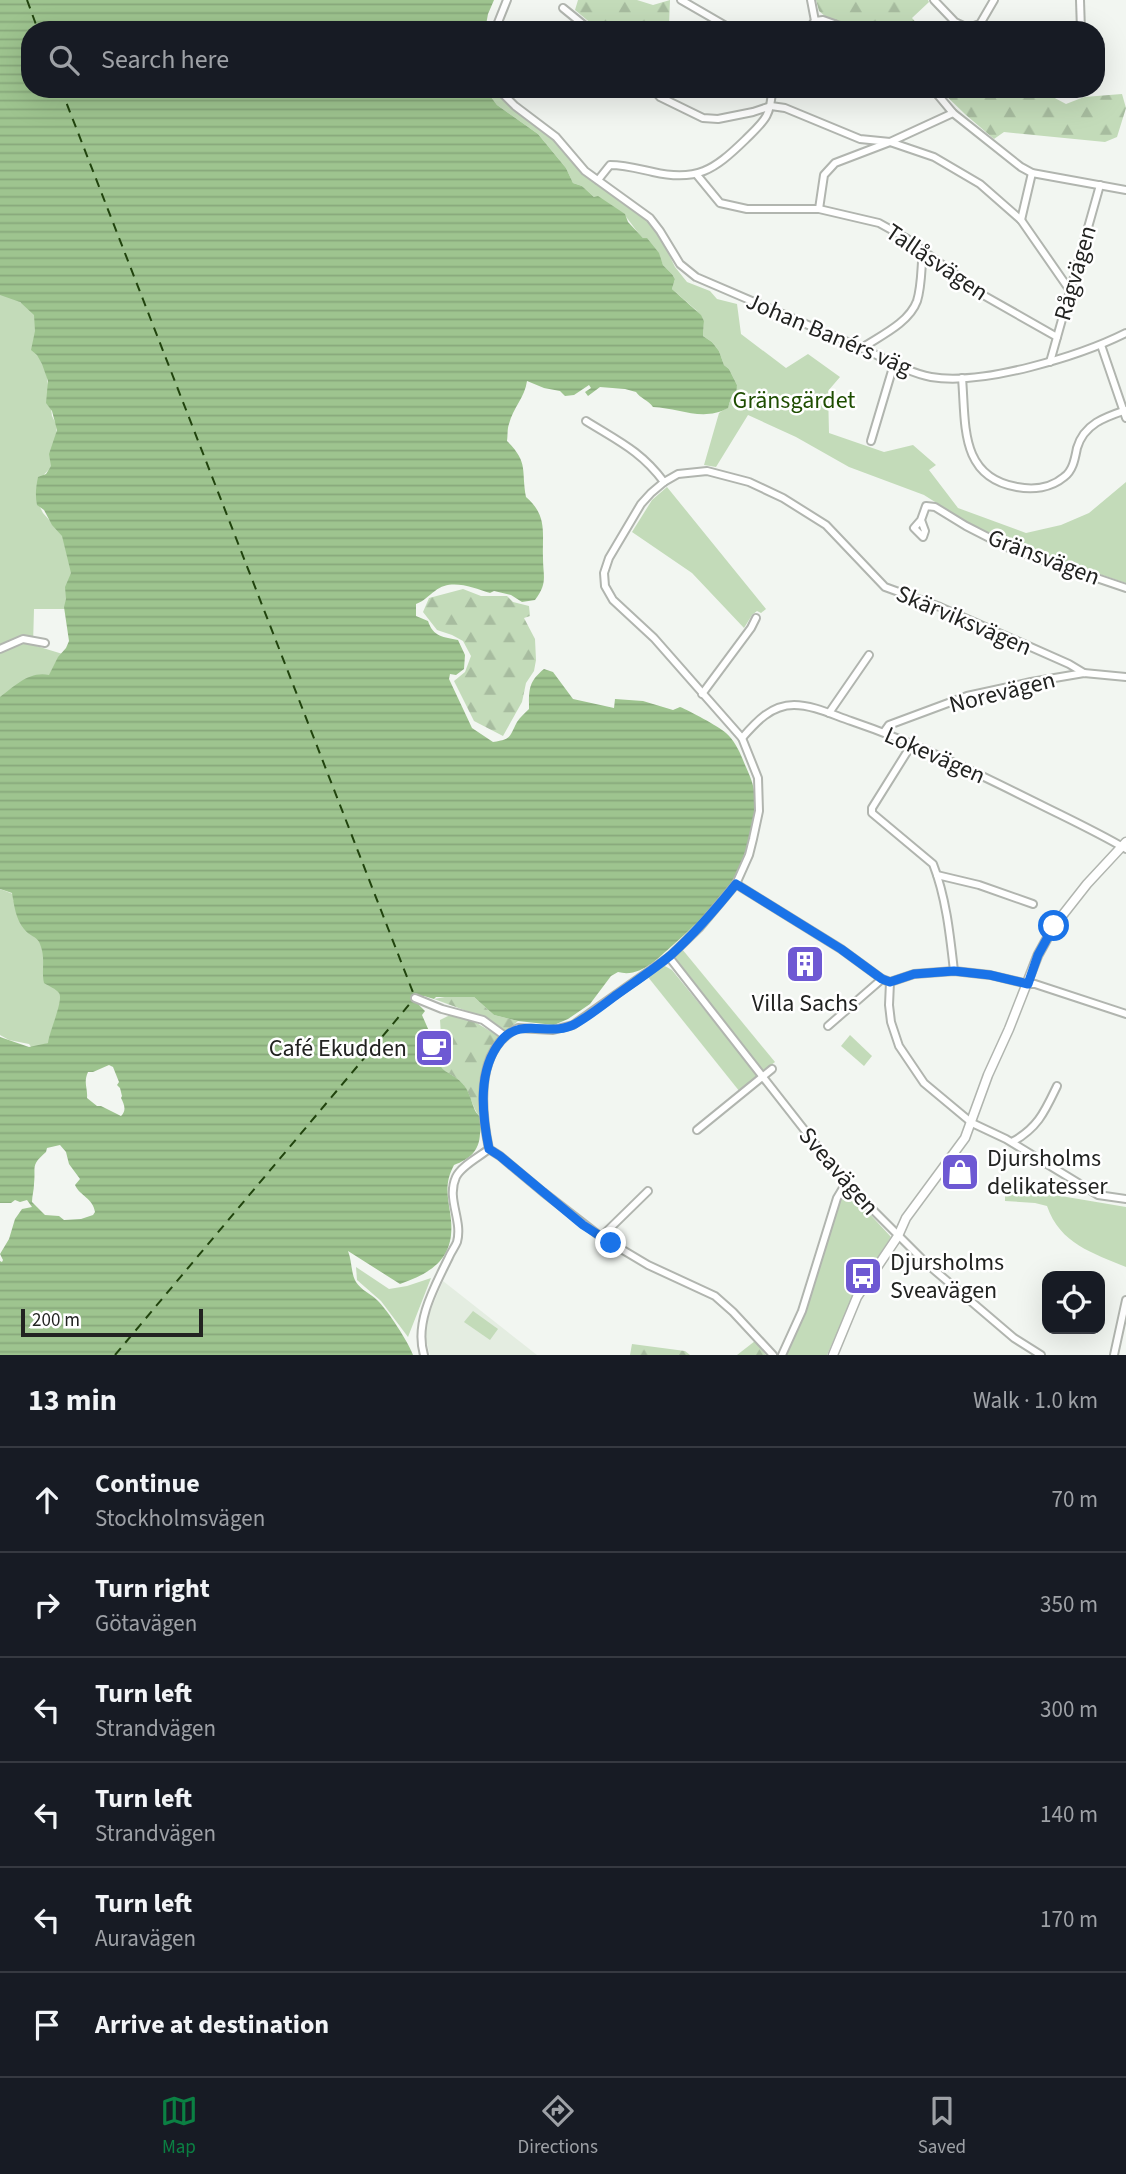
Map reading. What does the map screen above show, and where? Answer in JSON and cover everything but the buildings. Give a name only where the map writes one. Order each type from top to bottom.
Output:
[{"type":"street","points":[[499,21],[507,0]]},
{"type":"street","points":[[681,0],[717,21]]},
{"type":"street","points":[[811,0],[815,21],[826,21]]},
{"type":"street","points":[[934,0],[954,21]]},
{"type":"street","points":[[982,21],[994,0]]},
{"type":"street","points":[[1080,0],[1081,21]]},
{"type":"street","points":[[563,8],[579,21]]},
{"type":"street","points":[[507,98],[547,128],[585,171],[598,180],[610,165],[667,175],[697,175],[725,159],[767,116],[771,98]]},
{"type":"street","points":[[662,98],[703,118],[718,119],[771,106],[785,108],[860,139],[890,142],[934,157],[959,170],[1002,201],[1021,220],[1071,292]]},
{"type":"street","points":[[940,98],[953,113],[1032,173],[1126,190]]},
{"type":"street","points":[[818,209],[824,175],[835,163],[890,142],[953,113]]},
{"type":"street","points":[[1021,220],[1032,173]]},
{"type":"street","name":"Tallåsvägen","points":[[697,175],[720,203],[747,209],[818,209],[879,223],[906,238],[983,295],[1057,337]]},
{"type":"street","name":"Johan Banérs väg","points":[[598,180],[650,218],[680,264],[696,277],[894,364],[931,377],[990,375],[1050,362],[1101,345],[1126,333]]},
{"type":"street","name":"Rågvägen","points":[[1050,362],[1100,185]]},
{"type":"street","points":[[862,348],[910,314],[920,290],[923,250]]},
{"type":"street","points":[[962,378],[968,446],[973,460],[985,472],[1008,485],[1035,489],[1051,485],[1066,476],[1088,429],[1102,418],[1125,413],[1101,345]]},
{"type":"street","points":[[871,441],[894,364]]},
{"type":"street","points":[[586,421],[632,448],[649,462],[664,482]]},
{"type":"street","name":"Skärviksvägen","points":[[742,738],[654,638],[613,600],[605,586],[604,573],[609,558],[641,505],[664,482],[678,474],[707,471],[749,482],[783,498],[826,525],[885,587],[940,607],[1084,673]]},
{"type":"street","name":"Gränsvägen","points":[[921,520],[926,506],[935,507],[1011,549],[1126,588]]},
{"type":"street","points":[[702,694],[756,618]]},
{"type":"street","points":[[0,649],[23,639],[45,643]]},
{"type":"street","points":[[829,713],[869,655]]},
{"type":"street","name":"Norevägen","points":[[884,732],[889,725],[967,696],[1084,673],[1126,677]]},
{"type":"street","name":"Lokevägen","points":[[742,738],[768,713],[784,706],[795,705],[829,713],[884,732],[999,783],[1125,846]]},
{"type":"street","points":[[489,1149],[483,1098],[485,1076],[491,1056],[505,1036],[518,1028],[553,1030],[573,1025],[669,957],[699,928],[736,884],[749,855],[759,811],[758,778],[742,738]]},
{"type":"street","points":[[912,744],[872,808],[872,813],[933,864],[950,931],[954,971]]},
{"type":"street","points":[[833,1355],[857,1297],[898,1236],[906,1218],[958,1151],[972,1123],[988,1075],[1038,955],[1054,926],[1087,884],[1125,846]]},
{"type":"street","points":[[937,875],[979,885],[1033,904]]},
{"type":"street","points":[[736,884],[890,982],[914,974],[954,971],[990,975],[1035,984],[1126,1014]]},
{"type":"street","name":"Sveavägen","points":[[669,957],[846,1183],[898,1236],[1014,1338],[1041,1355]]},
{"type":"street","points":[[828,1026],[882,979]]},
{"type":"street","points":[[890,982],[888,1004],[899,1046],[924,1083],[972,1123],[1012,1142],[1098,1195],[1126,1199]]},
{"type":"street","points":[[415,998],[442,1009],[483,1020],[505,1036]]},
{"type":"street","points":[[697,1130],[772,1069]]},
{"type":"street","points":[[1012,1142],[1033,1128],[1044,1114],[1057,1086]]},
{"type":"street","points":[[489,1149],[601,1237],[648,1265],[715,1296],[773,1355]]},
{"type":"street","points":[[424,1355],[420,1344],[420,1329],[433,1292],[457,1242],[451,1193],[455,1179],[458,1173],[489,1149]]},
{"type":"street","points":[[782,1355],[802,1311],[838,1198],[846,1183]]},
{"type":"street","points":[[601,1237],[648,1191]]},
{"type":"street","points":[[1114,1355],[1125,1305]]},
{"type":"shaded area","points":[[0,0],[494,0],[487,21],[21,21],[21,98],[492,98],[497,105],[538,134],[566,168],[573,183],[625,214],[628,222],[643,238],[647,238],[675,279],[672,289],[701,315],[704,321],[703,336],[719,351],[724,365],[737,385],[736,395],[731,398],[728,408],[700,414],[653,407],[636,392],[625,389],[600,387],[588,396],[585,392],[591,388],[589,385],[574,395],[565,396],[560,391],[527,381],[511,418],[507,441],[519,455],[526,497],[541,518],[544,575],[542,589],[535,600],[522,602],[511,595],[494,591],[490,593],[462,585],[448,585],[416,604],[416,616],[428,621],[436,633],[458,640],[465,655],[464,669],[456,675],[450,674],[449,679],[472,728],[493,742],[509,736],[518,720],[529,709],[530,687],[544,669],[553,672],[573,699],[614,708],[615,699],[643,701],[673,710],[680,707],[717,727],[729,736],[738,749],[752,782],[755,811],[743,858],[729,886],[714,904],[654,961],[641,970],[618,972],[611,976],[590,1004],[568,1019],[554,1025],[518,1021],[494,1015],[474,997],[434,999],[424,996],[419,1005],[425,1011],[422,1015],[429,1031],[431,1051],[436,1052],[443,1069],[464,1086],[481,1121],[476,1150],[454,1165],[449,1177],[450,1240],[442,1259],[434,1267],[400,1284],[348,1251],[356,1282],[386,1311],[413,1355],[0,1355],[0,1261],[3,1260],[0,1254],[9,1239],[15,1219],[22,1209],[32,1207],[27,1200],[0,1203],[0,1037],[29,1047],[48,1043],[60,997],[58,992],[44,983],[40,944],[21,925],[12,893],[0,889],[0,697],[29,677],[49,675],[66,648],[69,641],[64,607],[65,587],[71,573],[62,536],[36,501],[38,477],[46,474],[51,466],[49,454],[57,430],[52,411],[46,403],[48,381],[42,364],[31,350],[35,331],[34,315],[20,302],[0,295]],"holes":[[[109,1065],[113,1067],[124,1107],[121,1116],[97,1106],[87,1098],[88,1072]],[[60,1145],[66,1152],[69,1164],[80,1179],[75,1185],[94,1207],[93,1215],[81,1219],[64,1220],[59,1216],[45,1215],[32,1202],[36,1164],[47,1148]]]},
{"type":"shaded area","points":[[443,1281],[537,1355],[430,1355],[423,1328]]},
{"type":"green space","points":[[578,0],[637,0],[653,5],[670,0],[669,21],[588,21],[575,10]]},
{"type":"green space","points":[[816,0],[929,2],[912,18],[915,21],[837,21],[819,11]]},
{"type":"green space","points":[[1122,94],[1126,108],[1117,137],[1105,142],[1004,132],[994,139],[948,98],[1055,98],[1066,104],[1081,98],[1105,98],[1105,95]]},
{"type":"green space","name":"Gränsgärdet","points":[[492,98],[502,98],[529,118],[559,145],[585,176],[648,220],[657,230],[675,267],[687,282],[710,291],[717,299],[737,304],[741,334],[786,368],[808,354],[840,377],[828,391],[829,433],[884,452],[913,445],[936,465],[929,470],[958,508],[1026,533],[1061,525],[1089,513],[1126,482],[1126,583],[992,538],[924,495],[849,467],[796,437],[748,415],[716,467],[704,465],[719,413],[728,407],[737,385],[724,365],[719,351],[703,336],[704,321],[696,310],[672,289],[675,279],[672,274],[663,265],[658,253],[624,214],[594,197],[582,186],[573,183],[566,168],[538,134],[497,105]]},
{"type":"green space","points":[[0,293],[21,303],[25,302],[38,317],[38,354],[45,362],[52,416],[57,426],[52,466],[39,480],[39,505],[65,538],[73,572],[67,609],[34,609],[33,645],[66,655],[50,675],[0,701]]},
{"type":"green space","points":[[667,487],[766,609],[752,615],[744,628],[692,573],[632,532],[652,500]]},
{"type":"green space","points":[[463,589],[481,596],[507,596],[513,602],[529,606],[530,616],[524,618],[535,639],[534,671],[526,683],[522,702],[503,736],[474,721],[454,681],[465,672],[471,656],[463,641],[437,630],[423,612],[429,598]]},
{"type":"green space","points":[[0,889],[13,894],[13,900],[43,941],[66,993],[52,1042],[32,1048],[29,1044],[9,1040],[0,1035]]},
{"type":"green space","points":[[682,949],[775,1062],[761,1073],[677,965],[674,957]]},
{"type":"green space","points":[[663,965],[672,970],[759,1077],[740,1092],[648,977]]},
{"type":"green space","points":[[450,996],[474,997],[494,1015],[518,1021],[505,1032],[483,1017],[434,999]]},
{"type":"green space","points":[[452,1014],[475,1022],[500,1037],[483,1076],[480,1117],[464,1085],[441,1068],[437,1059],[436,1052],[442,1051],[440,1020]]},
{"type":"green space","points":[[850,1035],[872,1056],[864,1066],[841,1046]]},
{"type":"green space","points":[[1005,1189],[1126,1207],[1126,1267],[1079,1246],[1060,1230],[1047,1206],[1005,1201]]},
{"type":"green space","points":[[846,1194],[853,1196],[891,1237],[854,1294],[827,1355],[786,1355],[814,1286],[838,1202]]},
{"type":"green space","points":[[356,1267],[389,1289],[431,1278],[408,1337],[381,1301],[357,1280]]},
{"type":"green space","points":[[473,1311],[498,1329],[490,1340],[464,1322]]},
{"type":"green space","points":[[755,1341],[766,1355],[737,1355]]},
{"type":"green space","points":[[632,1344],[685,1351],[690,1355],[630,1355]]},
{"type":"ferry route","points":[[27,0],[35,21]]},
{"type":"ferry route","points":[[65,98],[414,995]]},
{"type":"ferry route","points":[[115,1355],[413,1000]]},
{"type":"place","name":"Villa Sachs","points":[[805,964]]},
{"type":"place","name":"Café Ekudden","points":[[434,1048]]},
{"type":"place","name":"Djursholms delikatesser","points":[[960,1172]]},
{"type":"place","name":"Djursholms Sveavägen","points":[[863,1276]]},
{"type":"route","points":[[611,1243],[583,1225],[489,1149],[484,1120],[485,1076],[491,1056],[505,1036],[524,1027],[553,1030],[573,1025],[669,957],[699,928],[736,884],[890,982],[914,974],[954,971],[990,975],[1028,984],[1038,955],[1054,926]]}]
